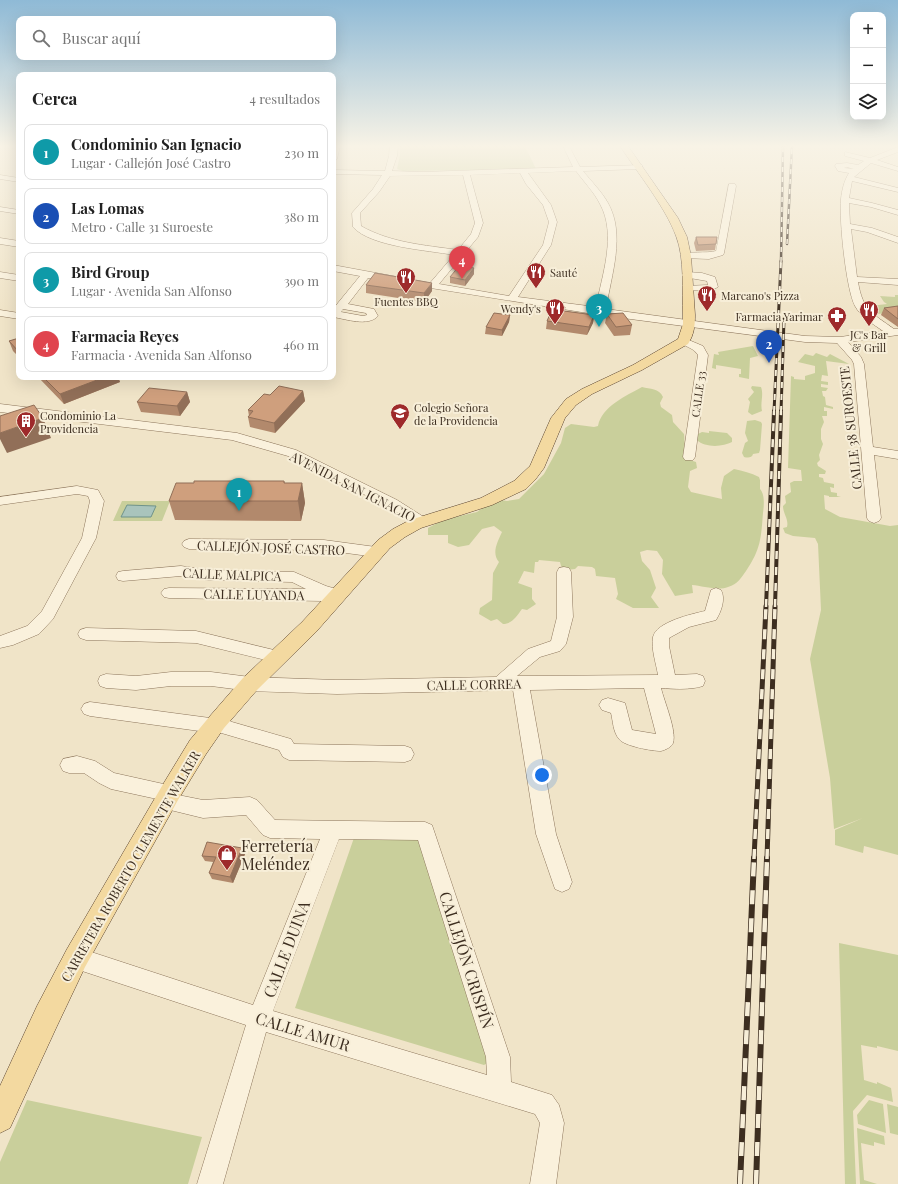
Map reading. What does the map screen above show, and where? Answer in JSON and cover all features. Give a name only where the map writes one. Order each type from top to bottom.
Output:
[{"type":"main road","points":[[662,201],[678,226],[686,256],[688,288],[686,332]]},
{"type":"main road","name":"CARRETERA ROBERTO CLEMENTE WALKER","points":[[0,1118],[47,1016],[76,958],[168,797],[198,747],[215,724],[250,684],[338,595],[376,552],[394,535],[406,528],[422,522],[487,502],[510,492],[522,484],[540,464],[553,428],[565,408],[581,395],[643,364],[686,332]]},
{"type":"street","points":[[367,201],[356,213],[358,227],[368,235],[384,240],[460,253]]},
{"type":"street","points":[[433,285],[475,235],[479,223],[473,201]]},
{"type":"street","points":[[512,299],[547,245],[553,222],[547,205],[544,201]]},
{"type":"street","points":[[600,312],[612,246],[612,222],[603,201]]},
{"type":"street","points":[[686,256],[709,256],[720,253],[729,201]]},
{"type":"street","points":[[845,201],[852,279],[859,305],[873,318],[895,333]]},
{"type":"street","points":[[852,201],[872,205],[898,213]]},
{"type":"street","points":[[0,209],[16,212]]},
{"type":"street","points":[[847,226],[869,230],[898,240]]},
{"type":"street","points":[[0,241],[16,244]]},
{"type":"street","points":[[336,269],[512,299],[600,312],[686,332],[840,340],[895,333]]},
{"type":"street","points":[[687,274],[709,277],[712,279],[713,284],[710,288],[688,288]]},
{"type":"street","points":[[0,275],[16,278]]},
{"type":"street","points":[[336,311],[366,275]]},
{"type":"street","points":[[852,279],[879,282],[898,282]]},
{"type":"street","points":[[336,315],[363,319],[373,316],[370,311],[340,306]]},
{"type":"street","points":[[0,313],[16,316]]},
{"type":"street","name":"CALLE 33","points":[[686,332],[703,354],[689,458]]},
{"type":"street","points":[[805,339],[845,352],[858,362],[863,345],[873,336]]},
{"type":"street","name":"CALLE 38 SUROESTE","points":[[840,340],[858,362],[874,518]]},
{"type":"street","name":"AVENIDA SAN IGNACIO","points":[[0,408],[233,436],[292,453],[392,503],[422,522]]},
{"type":"street","points":[[867,450],[898,456]]},
{"type":"street","points":[[0,501],[78,490],[93,493],[97,501],[89,538],[48,615],[34,630],[7,641],[0,642]]},
{"type":"street","name":"CALLEJÓN JOSÉ CASTRO","points":[[189,544],[324,545],[376,552]]},
{"type":"street","name":"CALLE MALPICA","points":[[123,576],[181,571],[208,575],[294,577],[325,592],[338,595]]},
{"type":"street","points":[[500,683],[523,661],[536,652],[551,649],[558,644],[565,616],[564,572]]},
{"type":"street","name":"CALLE LUYANDA","points":[[169,593],[338,595]]},
{"type":"street","points":[[608,705],[619,708],[623,730],[631,738],[661,742],[665,741],[660,683],[661,636],[667,630],[694,618],[711,616],[716,594]]},
{"type":"street","points":[[86,634],[196,637],[278,657]]},
{"type":"street","name":"CALLE CORREA","points":[[106,680],[136,683],[171,679],[211,679],[250,684],[337,687],[500,683],[660,683],[697,681]]},
{"type":"street","points":[[520,683],[546,834],[562,882]]},
{"type":"street","points":[[90,709],[215,724],[285,744],[289,752],[406,754]]},
{"type":"street","points":[[69,765],[88,765],[96,769],[111,782],[168,797],[203,809],[250,806],[270,829],[333,830]]},
{"type":"street","name":"CALLEJÓN CRISPÍN","points":[[333,830],[425,831],[498,1057],[500,1090]]},
{"type":"street","name":"CALLE DUINA","points":[[210,1184],[259,1018],[333,830]]},
{"type":"street","name":"CALLE AMUR","points":[[76,958],[259,1018],[544,1104],[550,1114],[552,1123],[543,1184]]},
{"type":"green space","points":[[895,295],[898,295],[898,311],[878,314],[870,306],[887,304],[880,296],[895,297]]},
{"type":"green space","points":[[753,346],[758,356],[750,358],[749,379],[739,377],[739,374],[741,374],[741,369],[716,365],[716,369],[712,368],[714,354],[719,355],[718,352]]},
{"type":"green space","points":[[816,353],[827,357],[830,354],[849,364],[826,361],[828,376],[822,375],[821,381],[828,382],[828,385],[821,384],[821,387],[828,388],[826,391],[822,391],[823,396],[825,397],[826,405],[833,407],[833,409],[824,407],[824,411],[827,411],[827,416],[822,416],[824,422],[821,429],[821,439],[823,444],[819,455],[820,460],[817,463],[818,466],[826,471],[825,474],[819,474],[819,477],[823,478],[824,482],[834,484],[834,488],[830,487],[831,492],[837,493],[837,496],[841,497],[829,497],[824,495],[825,509],[840,517],[890,526],[898,525],[898,855],[864,846],[863,853],[835,845],[835,830],[863,818],[834,829],[830,778],[810,659],[821,610],[818,544],[815,538],[793,536],[785,533],[783,528],[787,527],[783,506],[786,503],[785,496],[791,492],[790,483],[794,481],[802,481],[801,470],[788,468],[791,376],[794,377],[794,379],[805,380],[805,376],[815,373],[815,366],[798,362],[805,354],[813,356]]},
{"type":"green space","points":[[752,386],[761,387],[762,411],[752,415],[748,412],[750,402],[748,399],[754,392],[751,388]]},
{"type":"green space","points":[[642,387],[654,389],[661,394],[663,397],[660,403],[661,407],[672,415],[673,422],[684,434],[685,449],[690,460],[696,462],[697,468],[690,471],[688,487],[691,492],[722,499],[721,488],[724,476],[734,469],[759,477],[760,489],[764,500],[761,537],[755,556],[742,576],[737,582],[728,587],[715,588],[692,585],[693,593],[675,596],[662,574],[663,560],[657,551],[647,550],[640,552],[642,561],[650,570],[656,588],[651,597],[659,608],[633,608],[616,599],[618,594],[615,578],[596,576],[595,569],[592,567],[578,566],[575,569],[566,570],[561,566],[560,562],[539,560],[538,562],[535,562],[534,573],[524,571],[518,583],[532,588],[532,599],[536,604],[527,610],[522,609],[514,619],[506,624],[503,624],[497,619],[491,621],[479,614],[480,608],[492,600],[493,573],[499,562],[495,551],[502,532],[494,526],[482,529],[469,545],[458,547],[448,543],[448,535],[428,535],[428,528],[443,520],[477,512],[494,499],[507,501],[519,499],[544,474],[561,443],[565,428],[571,424],[594,427],[598,426],[600,419],[609,407]]},
{"type":"green space","points":[[755,420],[761,422],[762,424],[760,450],[759,453],[753,454],[748,458],[744,457],[742,453],[745,443],[748,441],[745,433],[747,421]]},
{"type":"green space","points":[[709,431],[727,433],[732,438],[732,442],[714,446],[700,443],[697,440],[698,434],[702,432],[709,433]]},
{"type":"green space","points":[[122,501],[170,501],[162,521],[113,521]]},
{"type":"green space","points":[[356,832],[422,833],[491,1061],[484,1065],[295,1008]]},
{"type":"green space","points":[[839,943],[898,955],[898,1051],[877,1046],[877,1048],[861,1045],[864,1080],[877,1084],[877,1082],[891,1088],[893,1102],[867,1095],[853,1111],[856,1184],[845,1184]]},
{"type":"green space","points":[[27,1100],[202,1137],[188,1184],[0,1184],[0,1162]]},
{"type":"green space","points":[[869,1100],[883,1104],[886,1133],[858,1124],[857,1115]]},
{"type":"green space","points":[[887,1104],[898,1107],[898,1135],[890,1133]]},
{"type":"green space","points":[[857,1128],[884,1136],[885,1145],[874,1142],[874,1146],[861,1143],[864,1180],[877,1184],[860,1184]]},
{"type":"water","points":[[127,505],[156,506],[151,517],[121,517]]},
{"type":"building","points":[[696,237],[717,237],[716,244],[698,245]]},
{"type":"building","points":[[459,266],[474,268],[465,280],[450,277]]},
{"type":"building","points":[[375,273],[432,283],[424,293],[366,285]]},
{"type":"building","points":[[554,305],[565,307],[564,311],[594,315],[589,327],[547,321]]},
{"type":"building","points":[[898,306],[898,319],[884,308]]},
{"type":"building","points":[[494,313],[510,315],[502,330],[486,327]]},
{"type":"building","points":[[623,313],[632,325],[616,327],[607,314]]},
{"type":"building","points":[[16,339],[16,349],[9,341]]},
{"type":"building","points":[[46,380],[97,380],[60,394]]},
{"type":"building","points":[[279,386],[303,391],[274,423],[248,417],[253,411],[248,410],[264,394],[270,395]]},
{"type":"building","points":[[149,388],[187,392],[177,406],[137,402]]},
{"type":"building","points":[[34,405],[43,418],[0,433],[0,416]]},
{"type":"building","points":[[194,481],[284,481],[284,483],[302,483],[298,501],[169,501],[176,483],[194,483]]},
{"type":"building","name":"Ferretería Meléndez","points":[[207,842],[242,848],[230,877],[209,873],[216,857],[202,856]]},
{"type":"railway","points":[[781,262],[782,201]]},
{"type":"railway","points":[[787,244],[789,201]]},
{"type":"railway","points":[[774,412],[781,261]]},
{"type":"railway","points":[[781,412],[784,319]]},
{"type":"railway","points":[[766,607],[774,411]]},
{"type":"railway","points":[[775,607],[781,411]]},
{"type":"railway","points":[[754,859],[766,606]]},
{"type":"railway","points":[[767,859],[775,606]]},
{"type":"railway","points":[[740,1184],[754,858]]},
{"type":"railway","points":[[756,1184],[767,858]]},
{"type":"place","name":"Farmacia Reyes","points":[[462,279]]},
{"type":"place","name":"Sauté","points":[[536,289]]},
{"type":"place","name":"Fuentes BBQ","points":[[406,294]]},
{"type":"place","name":"Marcano's Pizza","points":[[707,312]]},
{"type":"place","name":"Wendy's","points":[[555,325]]},
{"type":"place","name":"Bird Group","points":[[599,327]]},
{"type":"place","name":"JC's Bar & Grill","points":[[869,327]]},
{"type":"place","name":"Farmacia Yarimar","points":[[837,333]]},
{"type":"place","name":"Las Lomas","points":[[769,363]]},
{"type":"place","name":"Colegio Señora de la Providencia","points":[[400,430]]},
{"type":"place","name":"Condominio La Providencia","points":[[26,438]]},
{"type":"place","name":"Condominio San Ignacio","points":[[239,511]]},
{"type":"place","name":"Ferretería Meléndez","points":[[227,871]]}]
